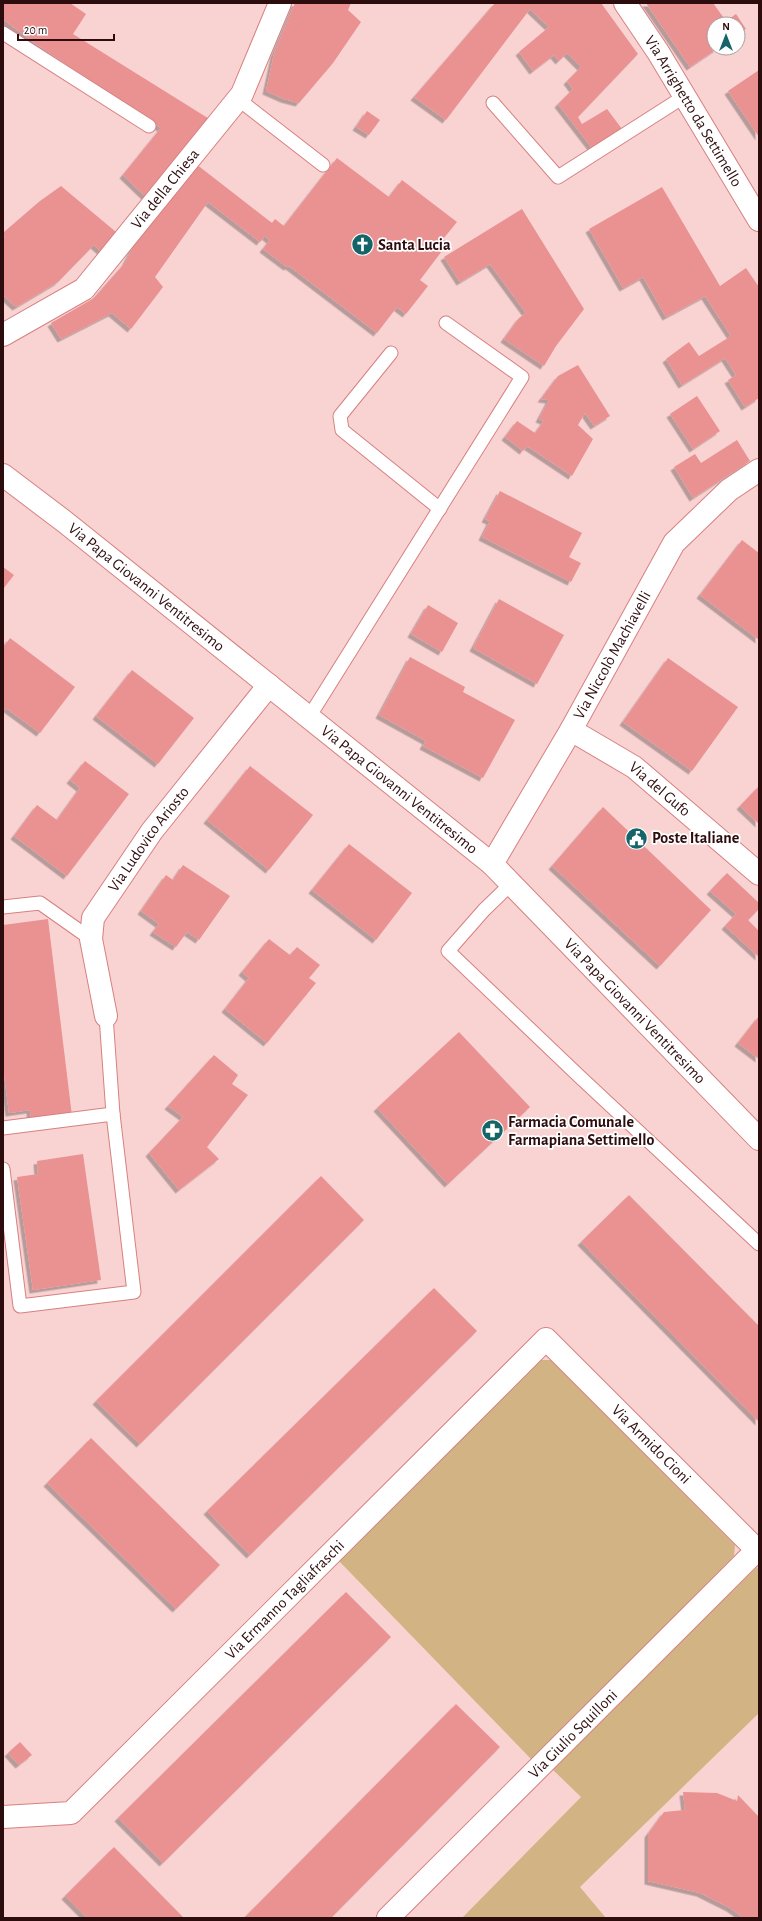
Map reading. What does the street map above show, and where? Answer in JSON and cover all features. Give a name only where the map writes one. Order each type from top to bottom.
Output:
[{"type":"street","name":"Via della Chiesa","points":[[3,335],[84,289],[242,94],[280,3]]},
{"type":"street","name":"Via Arrighetto da Settimello","points":[[625,3],[685,96],[751,189],[759,220]]},
{"type":"street","name":"Via Niccolò Machiavelli","points":[[492,864],[570,730],[674,543],[729,490],[759,470]]},
{"type":"street","name":"Via Papa Giovanni Ventitresimo","points":[[4,477],[65,522],[492,864],[759,1139]]},
{"type":"street","name":"Via Ludovico Ariosto","points":[[106,1016],[91,939],[93,918],[152,831],[269,685]]},
{"type":"street","name":"Via del Gufo","points":[[570,730],[634,767],[759,874]]},
{"type":"street","name":"Via Armido Cioni","points":[[546,1339],[757,1550]]},
{"type":"street","name":"Via Ermanno Tagliafraschi","points":[[3,1817],[71,1813],[546,1339]]},
{"type":"street","name":"Via Giulio Squilloni","points":[[388,1918],[757,1550]]},
{"type":"lane","points":[[3,33],[150,126]]},
{"type":"lane","points":[[493,103],[558,177],[685,96]]},
{"type":"lane","points":[[238,99],[323,165]]},
{"type":"lane","points":[[309,717],[522,378],[446,323]]},
{"type":"lane","points":[[391,353],[340,416],[342,430],[440,510]]},
{"type":"lane","points":[[512,883],[484,910],[448,951],[580,1078],[759,1244]]},
{"type":"lane","points":[[3,907],[40,903],[91,939]]},
{"type":"lane","points":[[3,1169],[20,1306],[134,1292],[113,1114],[106,1016]]},
{"type":"lane","points":[[3,1128],[113,1114]]},
{"type":"shaded area","points":[[539,1360],[551,1360],[735,1545],[734,1556],[532,1760],[338,1560]]},
{"type":"shaded area","points":[[757,1567],[759,1569],[759,1713],[580,1887],[606,1918],[462,1918],[581,1797],[552,1769]]},
{"type":"building","points":[[3,3],[70,3],[86,14],[73,34],[211,120],[147,198],[123,175],[161,128],[36,44],[3,19]]},
{"type":"building","points":[[295,3],[351,3],[348,10],[361,22],[333,63],[299,103],[284,99],[266,91],[274,54]]},
{"type":"building","points":[[495,3],[601,3],[638,54],[578,117],[582,124],[607,109],[622,129],[592,148],[558,104],[573,89],[567,81],[581,67],[567,53],[559,61],[554,55],[533,71],[519,52],[549,27],[530,9],[446,120],[414,97]]},
{"type":"building","points":[[646,3],[713,3],[722,16],[706,16],[706,56],[690,67]]},
{"type":"building","points":[[759,70],[759,137],[728,91]]},
{"type":"building","points":[[367,111],[380,120],[369,135],[356,127]]},
{"type":"building","name":"Santa Lucia","points":[[337,158],[389,197],[402,180],[457,222],[443,239],[448,243],[420,280],[428,286],[406,314],[397,307],[377,333],[289,266],[287,267],[263,249],[270,240],[265,236],[260,242],[208,202],[155,277],[163,287],[131,329],[112,313],[61,339],[51,323],[94,298],[125,263],[139,236],[196,164],[272,223],[275,219],[284,226]]},
{"type":"building","points":[[61,186],[116,232],[102,252],[94,245],[58,282],[16,307],[3,295],[3,240],[5,237],[3,233],[40,201]]},
{"type":"building","points":[[662,187],[720,286],[746,268],[759,287],[759,398],[745,407],[728,380],[736,375],[725,358],[682,385],[666,359],[689,342],[699,356],[731,336],[705,296],[666,317],[643,277],[623,288],[589,229]]},
{"type":"building","points":[[522,209],[584,309],[556,346],[544,366],[504,339],[519,318],[526,313],[490,264],[460,282],[444,257]]},
{"type":"building","points":[[578,365],[610,416],[594,426],[585,413],[578,425],[593,439],[572,476],[527,446],[523,451],[505,437],[517,421],[535,433],[544,421],[539,419],[549,400],[541,399],[558,376]]},
{"type":"building","points":[[697,396],[720,431],[693,449],[670,414]]},
{"type":"building","points":[[737,440],[750,461],[693,498],[674,467],[695,454],[701,463]]},
{"type":"building","points":[[500,491],[582,533],[569,557],[581,563],[571,582],[482,537],[490,521],[485,519]]},
{"type":"building","points":[[742,540],[759,553],[759,640],[700,595]]},
{"type":"building","points":[[3,567],[14,575],[3,589]]},
{"type":"building","points":[[499,599],[564,635],[537,684],[473,648]]},
{"type":"building","points":[[428,605],[458,623],[442,652],[411,634]]},
{"type":"building","points":[[10,638],[75,687],[40,733],[6,708],[3,712],[3,648]]},
{"type":"building","points":[[410,657],[465,687],[463,692],[515,720],[483,778],[423,746],[426,741],[379,715]]},
{"type":"building","points":[[668,658],[738,707],[692,771],[623,722]]},
{"type":"building","points":[[132,670],[194,718],[158,764],[96,716]]},
{"type":"building","points":[[85,761],[129,794],[67,876],[14,836],[37,805],[57,820],[80,788],[70,780]]},
{"type":"building","points":[[250,766],[313,815],[269,870],[207,820]]},
{"type":"building","points":[[759,786],[759,824],[740,806]]},
{"type":"building","points":[[603,807],[711,910],[660,966],[552,866]]},
{"type":"building","points":[[349,844],[412,893],[376,940],[312,890]]},
{"type":"building","points":[[183,865],[230,896],[199,940],[187,932],[176,947],[153,932],[159,924],[141,911],[166,875],[173,880]]},
{"type":"building","points":[[727,873],[759,903],[759,909],[748,920],[759,931],[759,957],[725,926],[736,914],[710,891]]},
{"type":"building","points":[[48,919],[72,1116],[31,1121],[30,1110],[9,1113],[3,1066],[3,925]]},
{"type":"building","points":[[269,939],[290,955],[297,947],[320,965],[309,978],[316,983],[267,1043],[225,1009],[249,978],[242,972]]},
{"type":"building","points":[[759,1016],[759,1059],[738,1043]]},
{"type":"building","points":[[459,1032],[530,1107],[448,1184],[377,1108]]},
{"type":"building","points":[[214,1055],[238,1075],[232,1084],[248,1095],[207,1147],[219,1159],[179,1190],[149,1153],[183,1117],[168,1106]]},
{"type":"building","points":[[83,1154],[101,1280],[33,1290],[17,1177],[38,1174],[37,1161]]},
{"type":"building","points":[[321,1176],[364,1220],[140,1444],[96,1401]]},
{"type":"building","points":[[629,1195],[759,1326],[759,1422],[581,1242]]},
{"type":"building","points":[[434,1288],[477,1331],[250,1555],[207,1511]]},
{"type":"building","points":[[91,1438],[220,1565],[176,1609],[47,1483]]},
{"type":"building","points":[[346,1592],[391,1637],[163,1863],[118,1818]]},
{"type":"building","points":[[456,1704],[500,1747],[331,1918],[244,1918]]},
{"type":"building","points":[[20,1742],[32,1755],[19,1765],[8,1753]]},
{"type":"building","points":[[683,1792],[717,1793],[737,1801],[738,1795],[759,1817],[759,1918],[744,1918],[730,1908],[700,1893],[648,1881],[648,1834],[664,1812],[685,1810]]},
{"type":"building","points":[[114,1847],[184,1918],[87,1918],[65,1896]]},
{"type":"place","name":"Santa Lucia","points":[[363,245]]},
{"type":"place","name":"Poste Italiane","points":[[636,838]]},
{"type":"place","name":"Farmacia Comunale Farmapiana Settimello","points":[[492,1131]]}]
